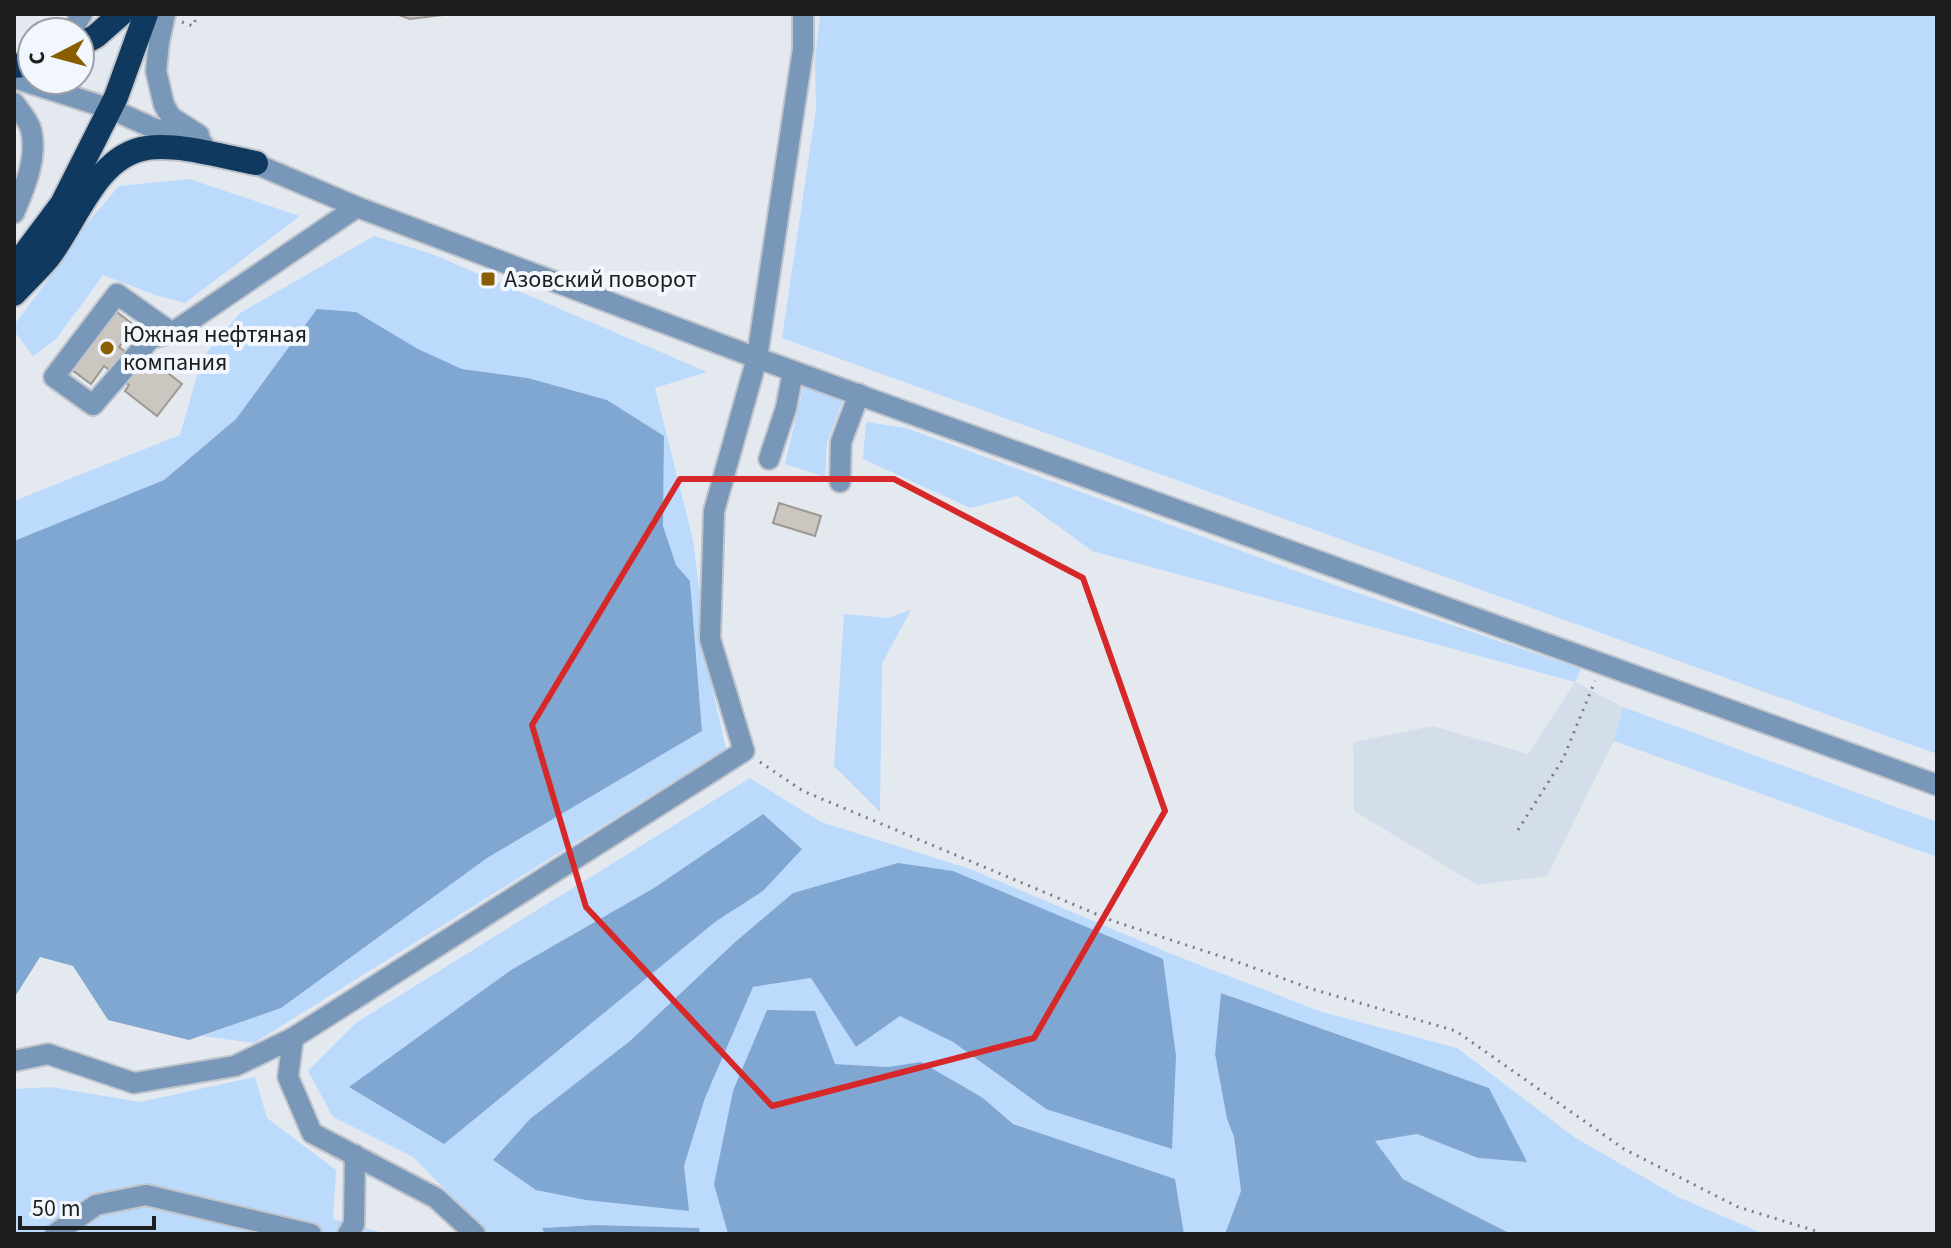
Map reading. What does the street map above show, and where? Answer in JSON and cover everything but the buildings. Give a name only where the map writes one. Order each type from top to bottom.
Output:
[{"type":"highway","points":[[96,36],[121,14]]},
{"type":"highway","points":[[14,268],[62,204],[111,109],[146,14]]},
{"type":"highway","points":[[14,294],[48,258],[100,176],[125,153],[168,147],[245,159]]},
{"type":"street","points":[[165,14],[156,71],[164,105],[171,117],[245,159]]},
{"type":"street","points":[[14,1061],[48,1054],[134,1083],[235,1066],[293,1038],[744,751],[710,639],[714,511],[757,358],[803,49],[803,14]]},
{"type":"street","points":[[14,78],[111,109],[153,128],[245,159],[357,207],[757,358],[1937,785]]},
{"type":"street","points":[[14,103],[31,128],[33,146],[27,183],[14,213]]},
{"type":"street","points":[[172,333],[117,294],[54,377],[93,405],[151,338],[172,333],[357,207]]},
{"type":"street","points":[[769,459],[786,408],[793,371]]},
{"type":"street","points":[[840,482],[841,442],[859,394]]},
{"type":"street","points":[[293,1038],[288,1077],[312,1133],[436,1198],[475,1234]]},
{"type":"street","points":[[348,1234],[354,1224],[355,1155]]},
{"type":"street","points":[[55,1234],[96,1205],[146,1195],[311,1234]]},
{"type":"path","points":[[1518,830],[1563,759],[1603,663]]},
{"type":"path","points":[[744,751],[803,791],[1113,921],[1312,989],[1456,1031],[1624,1149],[1738,1207],[1819,1234]]},
{"type":"highlighted area","points":[[680,479],[894,479],[1083,578],[1165,811],[1034,1038],[772,1106],[586,907],[532,725]]},
{"type":"shaded area","points":[[820,14],[1937,14],[1937,754],[782,338],[816,109],[815,59]]},
{"type":"shaded area","points":[[189,179],[300,216],[185,303],[103,275],[57,338],[33,356],[14,331],[14,325],[59,265],[76,236],[119,186]]},
{"type":"shaded area","points":[[374,236],[432,254],[707,372],[655,388],[693,540],[710,678],[726,749],[254,1043],[202,1036],[281,1007],[487,857],[702,731],[690,581],[676,565],[663,526],[664,436],[607,400],[528,378],[462,369],[318,309],[236,419],[164,480],[14,541],[14,501],[180,435],[202,358],[240,313]]},
{"type":"shaded area","points":[[317,309],[356,312],[418,349],[462,369],[528,378],[607,400],[664,436],[663,526],[676,565],[690,581],[702,731],[487,858],[281,1008],[189,1040],[108,1020],[73,966],[40,957],[16,995],[14,1010],[14,541],[164,480],[236,419]]},
{"type":"shaded area","points":[[806,375],[847,390],[827,442],[825,477],[785,464]]},
{"type":"shaded area","points":[[866,422],[906,428],[1334,585],[1581,669],[1575,682],[1092,551],[1017,496],[970,508],[863,459]]},
{"type":"shaded area","points":[[911,610],[882,663],[880,812],[834,766],[844,614],[888,618]]},
{"type":"shaded area","points":[[1575,682],[1623,707],[1614,741],[1547,876],[1477,885],[1354,811],[1353,742],[1433,726],[1528,754]]},
{"type":"shaded area","points":[[1623,707],[1937,822],[1937,857],[1614,741]]},
{"type":"shaded area","points":[[750,778],[821,822],[970,869],[1174,955],[1322,1012],[1457,1048],[1574,1137],[1678,1197],[1764,1234],[1511,1234],[1403,1179],[1374,1141],[1417,1134],[1478,1158],[1526,1162],[1489,1088],[1222,993],[1215,1054],[1227,1119],[1234,1137],[1241,1191],[1225,1234],[1184,1234],[1175,1179],[1013,1124],[983,1098],[921,1063],[888,1067],[834,1064],[724,1220],[728,1234],[700,1234],[698,1228],[595,1225],[542,1228],[545,1234],[489,1234],[413,1157],[333,1117],[308,1071],[357,1022]],"holes":[[[763,814],[763,891],[715,922],[350,1087],[511,970],[654,888]],[[898,864],[1046,1109],[953,1042],[900,1016],[856,1047],[812,978],[753,987],[705,1098],[684,1166],[688,1211],[630,1041],[734,943],[793,893]]]},
{"type":"shaded area","points":[[763,814],[802,849],[763,891],[715,922],[444,1144],[349,1087],[511,970],[654,888]]},
{"type":"shaded area","points":[[898,863],[953,871],[1163,959],[1176,1056],[1172,1149],[1046,1109],[953,1042],[900,1016],[856,1047],[811,978],[753,987],[705,1098],[684,1166],[689,1211],[586,1200],[536,1190],[493,1160],[530,1119],[630,1041],[734,943],[793,893]]},
{"type":"shaded area","points":[[1221,993],[1489,1088],[1527,1162],[1478,1158],[1417,1134],[1375,1141],[1403,1179],[1511,1234],[1225,1234],[1241,1191],[1234,1137],[1227,1119],[1215,1054]]},
{"type":"shaded area","points":[[767,1010],[815,1011],[835,1064],[888,1067],[921,1062],[983,1098],[1013,1124],[1175,1179],[1184,1234],[728,1234],[714,1184],[733,1091]]},
{"type":"shaded area","points":[[255,1077],[267,1118],[336,1170],[333,1219],[387,1234],[14,1234],[14,1089],[51,1087],[140,1102]]},
{"type":"shaded area","points":[[595,1225],[699,1228],[700,1234],[545,1234],[542,1228]]},
{"type":"place","name":"Азовский поворот","points":[[488,279]]},
{"type":"place","name":"Южная нефтяная компания","points":[[107,348]]}]
